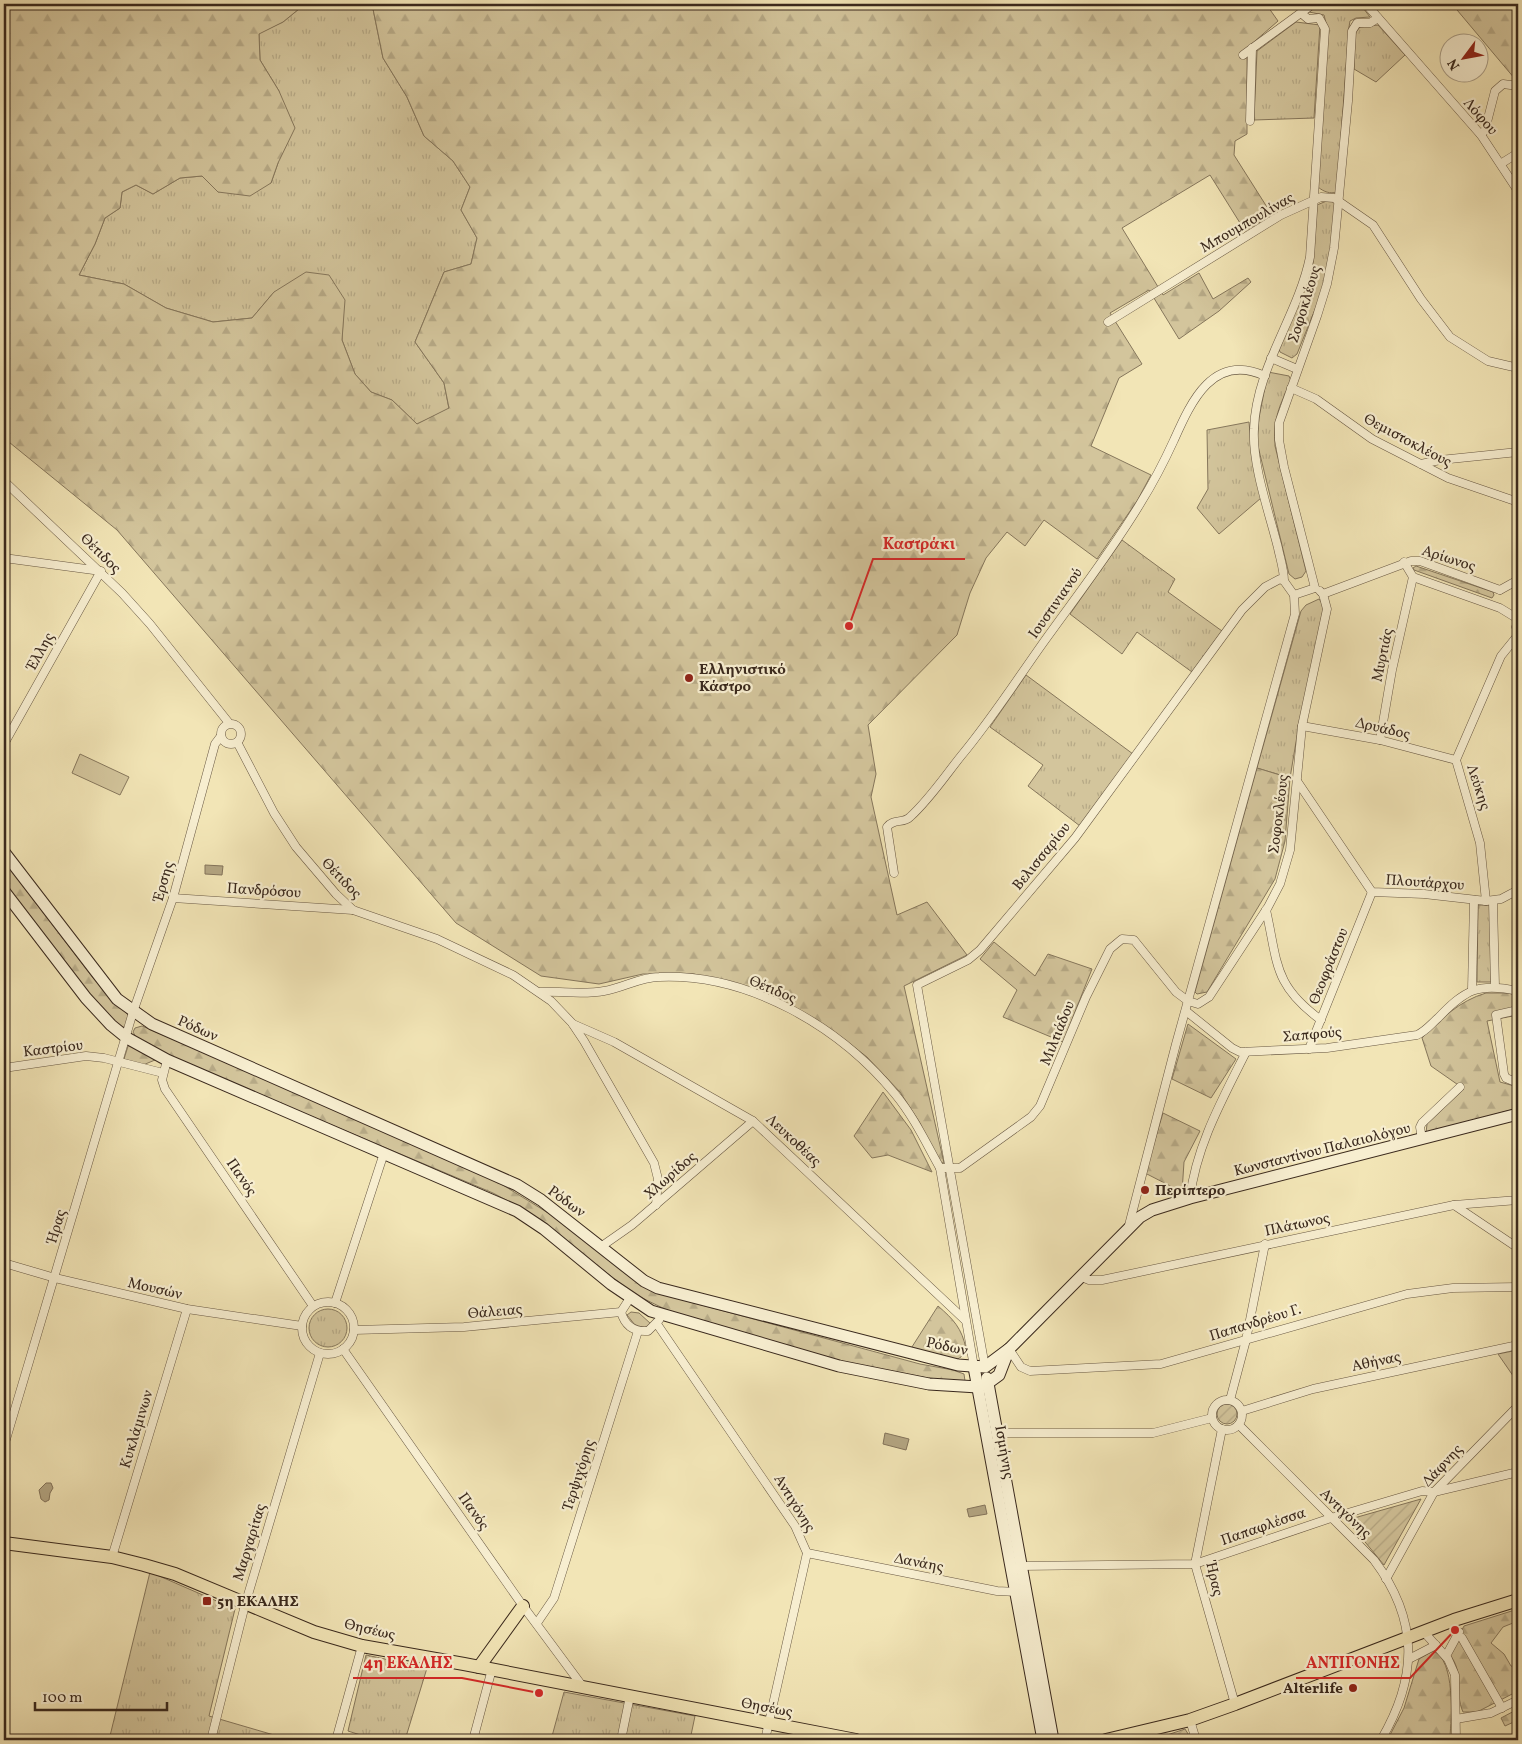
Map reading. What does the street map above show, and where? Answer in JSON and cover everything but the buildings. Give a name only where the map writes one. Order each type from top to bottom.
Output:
[{"type":"main road","name":"Θησέως","points":[[4,1543],[112,1557],[175,1574],[245,1605],[314,1632],[362,1646],[486,1668],[856,1740]]},
{"type":"main road","points":[[1106,1740],[1145,1735],[1190,1720],[1423,1631],[1518,1600]]},
{"type":"main road","points":[[486,1668],[524,1606]]},
{"type":"street","points":[[1243,55],[1313,4]]},
{"type":"street","name":"Λόφου","points":[[1366,4],[1481,135],[1502,163],[1518,190]]},
{"type":"street","name":"Σοφοκλέους","points":[[1128,1230],[1188,1001],[1295,614],[1294,595],[1284,581],[1254,442],[1257,406],[1265,376],[1307,273],[1314,200],[1325,29],[1322,20],[1308,18],[1301,13]]},
{"type":"street","name":"Σοφοκλέους","points":[[1315,588],[1279,440],[1281,414],[1327,284],[1334,248],[1340,202],[1352,31],[1357,22],[1370,23],[1378,18]]},
{"type":"street","points":[[1250,121],[1252,48]]},
{"type":"street","points":[[1481,135],[1495,91],[1503,84],[1518,86]]},
{"type":"street","points":[[1502,163],[1518,153]]},
{"type":"street","name":"Μπουμπουλίνας","points":[[1108,322],[1282,215],[1321,197],[1334,198],[1373,225],[1421,299],[1450,337],[1488,361],[1518,368]]},
{"type":"street","points":[[1271,358],[1297,369]]},
{"type":"street","name":"Ιουστινιανού","points":[[894,872],[888,827],[894,821],[908,819],[917,810],[966,750],[1035,656],[1140,504],[1174,441],[1186,410],[1197,394],[1209,382],[1231,370],[1251,371],[1265,376]]},
{"type":"street","name":"Θεμιστοκλέους","points":[[1291,388],[1316,399],[1372,439],[1448,478],[1518,502]]},
{"type":"street","points":[[1422,464],[1440,460],[1518,452]]},
{"type":"street","name":"Θέτιδος","points":[[4,481],[101,571],[150,624],[228,723]]},
{"type":"street","points":[[4,558],[101,571]]},
{"type":"street","name":"Αρίωνος","points":[[1323,594],[1404,562],[1420,561],[1500,590]]},
{"type":"street","points":[[1404,562],[1414,577],[1500,608],[1518,620],[1516,627],[1518,634]]},
{"type":"street","name":"Έλλης","points":[[4,744],[101,571]]},
{"type":"street","name":"Μυρτιάς","points":[[1380,740],[1392,670],[1414,577]]},
{"type":"street","name":"Βελισσαρίου","points":[[950,1170],[918,985],[968,960],[977,953],[1075,838],[1242,610],[1268,584],[1278,580],[1284,581]]},
{"type":"street","points":[[1500,608],[1500,590],[1518,580]]},
{"type":"street","points":[[1294,595],[1315,588],[1323,594]]},
{"type":"street","name":"Σοφοκλέους","points":[[1188,1001],[1198,1004],[1209,997],[1266,910],[1280,884],[1288,856],[1302,726],[1326,620],[1327,604],[1323,594]]},
{"type":"street","name":"Λεύκης","points":[[1495,988],[1490,901],[1480,843],[1456,760],[1501,656],[1518,634]]},
{"type":"street","points":[[212,756],[227,743],[237,742],[241,735],[240,729],[228,723],[222,730],[221,736],[227,743]]},
{"type":"street","name":"Δρυάδος","points":[[1302,726],[1380,740],[1456,760]]},
{"type":"street","name":"Έρσης","points":[[133,1012],[173,898],[212,756],[221,736]]},
{"type":"street","name":"Θέτιδος","points":[[237,742],[274,813],[296,847],[336,894],[353,910],[437,939],[513,975],[540,992],[572,1024],[654,1163],[658,1179],[656,1205]]},
{"type":"street","name":"Πλουτάρχου","points":[[1297,781],[1372,892],[1424,894],[1490,901],[1518,890]]},
{"type":"street","name":"Ρόδων","points":[[4,852],[100,978],[117,999],[133,1012],[152,1024],[517,1185],[541,1200],[602,1246],[644,1281],[658,1288],[931,1359],[979,1367],[1009,1349]]},
{"type":"street","points":[[4,891],[86,998],[127,1038],[167,1060],[517,1211],[544,1229],[659,1319],[839,1366],[929,1384],[983,1385],[1004,1367],[1009,1349]]},
{"type":"street","name":"Θεοφράστου","points":[[1309,1049],[1372,892]]},
{"type":"street","name":"Πανδρόσου","points":[[173,898],[353,910]]},
{"type":"street","points":[[1472,990],[1474,900]]},
{"type":"street","points":[[1266,910],[1276,966],[1282,979],[1298,1002],[1321,1020]]},
{"type":"street","name":"Μιλτιάδου","points":[[950,1170],[960,1168],[972,1160],[1031,1116],[1040,1106],[1086,997],[1113,945],[1126,938],[1137,942],[1176,992],[1188,1001]]},
{"type":"street","name":"Θέτιδος","points":[[540,992],[604,991],[659,977],[697,979],[755,995],[792,1011],[824,1029],[869,1065],[909,1112],[940,1168]]},
{"type":"street","name":"Σαπφούς","points":[[1246,1052],[1309,1049],[1419,1034],[1457,999],[1472,990],[1495,988],[1518,991]]},
{"type":"street","points":[[1518,1010],[1496,1015],[1504,1074],[1506,1078],[1518,1083]]},
{"type":"street","points":[[1186,1011],[1232,1048],[1246,1052],[1223,1097],[1200,1153],[1192,1178],[1190,1198]]},
{"type":"street","name":"Ήρας","points":[[4,1446],[120,1063],[133,1012]]},
{"type":"street","name":"Λευκοθέας","points":[[572,1024],[614,1042],[753,1121],[965,1320]]},
{"type":"street","name":"Καστρίου","points":[[4,1068],[86,1056],[104,1058],[163,1073]]},
{"type":"street","points":[[163,1073],[167,1060]]},
{"type":"street","name":"Πανός","points":[[163,1073],[165,1089],[314,1306]]},
{"type":"street","points":[[1422,1139],[1420,1127],[1422,1123],[1460,1088]]},
{"type":"street","name":"Κωνσταντίνου Παλαιολόγου","points":[[1009,1349],[1128,1230],[1152,1210],[1190,1198],[1518,1114]]},
{"type":"street","name":"Χλωρίδος","points":[[602,1246],[656,1205],[753,1121]]},
{"type":"street","points":[[335,1303],[384,1153]]},
{"type":"street","points":[[940,1168],[950,1170]]},
{"type":"street","name":"Ισμήνης","points":[[940,1168],[965,1320],[983,1385],[1021,1592],[1053,1740]]},
{"type":"street","name":"Ισμήνης","points":[[950,1170],[979,1367]]},
{"type":"street","name":"Πλάτωνος","points":[[1082,1277],[1089,1280],[1102,1280],[1454,1205],[1518,1200]]},
{"type":"street","points":[[1454,1205],[1518,1248]]},
{"type":"street","points":[[1230,1400],[1246,1340],[1265,1244]]},
{"type":"street","name":"Μουσών","points":[[4,1263],[55,1278],[187,1309],[302,1326]]},
{"type":"street","name":"Παπανδρέου Γ.","points":[[1009,1349],[1024,1369],[1042,1372],[1162,1364],[1407,1294],[1453,1288],[1518,1287]]},
{"type":"street","points":[[630,1298],[621,1312],[629,1326],[638,1331],[648,1331],[659,1319]]},
{"type":"street","points":[[324,1302],[335,1303],[345,1308],[352,1318],[354,1330],[351,1340],[344,1349],[328,1354],[320,1353],[307,1342],[302,1326],[305,1315],[314,1306],[324,1302]]},
{"type":"street","name":"Κυκλάμινων","points":[[112,1557],[187,1309]]},
{"type":"street","name":"Θάλειας","points":[[354,1330],[464,1327],[621,1312]]},
{"type":"street","name":"Αντιγόνης","points":[[659,1319],[795,1526],[807,1552],[765,1740]]},
{"type":"street","name":"Τερψιχόρης","points":[[537,1623],[554,1598],[638,1331]]},
{"type":"street","name":"Αθήνας","points":[[1242,1411],[1312,1389],[1518,1345]]},
{"type":"street","name":"Πανός","points":[[344,1349],[583,1687]]},
{"type":"street","name":"Μαργαρίτας","points":[[210,1740],[245,1605],[320,1353]]},
{"type":"street","name":"Ισμήνης","points":[[983,1385],[997,1433],[1016,1566]]},
{"type":"street","points":[[1230,1400],[1237,1404],[1242,1411],[1239,1424],[1231,1430],[1222,1430],[1212,1418],[1216,1404],[1230,1400]]},
{"type":"street","name":"Δάφνης","points":[[1386,1579],[1434,1492],[1518,1406]]},
{"type":"street","points":[[997,1433],[1153,1433],[1212,1418]]},
{"type":"street","name":"Αντιγόνης","points":[[1239,1424],[1374,1560],[1386,1579],[1408,1638],[1409,1659],[1403,1692],[1396,1712],[1380,1740]]},
{"type":"street","name":"Ήρας","points":[[1222,1430],[1195,1564],[1235,1704]]},
{"type":"street","name":"Παπαφλέσσα","points":[[1016,1566],[1195,1564],[1331,1518],[1422,1491],[1434,1492],[1518,1472]]},
{"type":"street","name":"Δανάης","points":[[807,1552],[997,1591],[1021,1592]]},
{"type":"street","name":"Ισμήνης","points":[[1021,1592],[1043,1740]]},
{"type":"street","points":[[1423,1631],[1446,1656],[1455,1675],[1456,1740]]},
{"type":"street","points":[[1446,1656],[1461,1635],[1502,1708]]},
{"type":"street","points":[[1409,1659],[1436,1645]]},
{"type":"street","points":[[336,1740],[362,1646]]},
{"type":"street","points":[[473,1740],[486,1668]]},
{"type":"street","points":[[621,1740],[630,1696]]},
{"type":"street","points":[[1456,1719],[1481,1715],[1518,1700]]},
{"type":"street","points":[[1190,1720],[1196,1740]]},
{"type":"green space","points":[[4,4],[305,4],[283,22],[259,34],[260,60],[279,91],[295,128],[278,163],[271,183],[250,196],[218,192],[202,176],[180,178],[153,194],[136,185],[122,192],[120,208],[105,218],[95,244],[79,275],[124,284],[166,308],[213,322],[252,318],[274,292],[306,272],[329,275],[345,300],[342,340],[355,374],[371,392],[392,400],[417,424],[449,408],[444,383],[415,342],[444,272],[471,264],[477,238],[461,210],[470,187],[453,161],[424,136],[407,97],[383,58],[372,4],[1266,4],[1278,21],[1247,48],[1247,134],[1235,141],[1234,155],[1272,215],[1245,231],[1210,175],[1122,228],[1163,295],[1199,273],[1213,299],[1248,278],[1251,282],[1219,311],[1179,339],[1149,290],[1110,313],[1142,364],[1119,378],[1091,446],[1151,475],[1137,501],[1097,559],[1044,520],[1025,546],[1007,532],[986,558],[970,593],[957,635],[868,725],[876,774],[871,797],[897,915],[927,902],[967,955],[904,986],[944,1163],[938,1162],[920,1123],[900,1092],[867,1057],[841,1037],[776,999],[694,974],[643,974],[599,984],[541,976],[456,923],[117,530],[4,438]]},
{"type":"green space","points":[[305,4],[372,4],[383,58],[407,97],[424,136],[453,161],[470,187],[461,210],[477,238],[471,264],[444,272],[415,342],[444,383],[449,409],[417,424],[392,400],[371,392],[355,374],[342,340],[344,300],[274,292],[252,318],[213,322],[166,308],[124,284],[79,275],[95,244],[105,218],[120,208],[122,192],[136,185],[153,194],[180,178],[202,176],[218,192],[271,183],[278,163],[279,91],[260,60],[259,33],[283,22]]},
{"type":"green space","points":[[1320,4],[1360,4],[1370,17],[1356,18],[1350,21],[1337,192],[1332,193],[1318,187],[1327,27],[1324,15],[1309,12]]},
{"type":"green space","points":[[1452,4],[1518,4],[1518,80],[1515,79],[1490,49],[1490,32],[1476,32]]},
{"type":"green space","points":[[1296,22],[1320,25],[1314,118],[1254,120],[1257,51]]},
{"type":"green space","points":[[1378,25],[1405,55],[1376,82],[1354,69],[1355,33],[1360,27]]},
{"type":"green space","points":[[1329,200],[1335,203],[1330,255],[1322,292],[1297,354],[1292,358],[1280,352],[1279,349],[1313,263],[1317,205]]},
{"type":"green space","points":[[1268,372],[1289,376],[1291,381],[1276,420],[1275,446],[1306,571],[1302,577],[1295,579],[1289,574],[1257,442],[1259,418]]},
{"type":"green space","points":[[1249,422],[1252,455],[1261,498],[1219,534],[1197,508],[1208,489],[1207,430]]},
{"type":"green space","points":[[1122,540],[1175,579],[1168,592],[1222,631],[1192,672],[1137,632],[1122,654],[1070,614]]},
{"type":"green space","points":[[1416,566],[1493,592],[1494,595],[1492,598],[1414,570],[1413,568]]},
{"type":"green space","points":[[1319,599],[1324,606],[1299,724],[1290,778],[1257,768],[1301,611],[1306,605]]},
{"type":"green space","points":[[1026,675],[1133,754],[1080,826],[1028,786],[1043,765],[990,727]]},
{"type":"green space","points":[[80,754],[129,777],[120,795],[72,773]]},
{"type":"green space","points":[[1257,768],[1290,778],[1285,841],[1275,879],[1207,992],[1197,994],[1195,992]]},
{"type":"green space","points":[[4,861],[93,978],[128,1015],[125,1027],[119,1027],[84,989],[4,885]]},
{"type":"green space","points":[[1478,905],[1491,905],[1491,982],[1477,982]]},
{"type":"green space","points":[[994,942],[1035,976],[1048,954],[1092,969],[1063,1042],[1003,1017],[1017,990],[980,959]]},
{"type":"green space","points":[[1486,993],[1518,995],[1518,1015],[1487,1021],[1500,1082],[1518,1087],[1518,1108],[1426,1133],[1427,1124],[1464,1089],[1431,1066],[1422,1038],[1459,1006],[1476,996]]},
{"type":"green space","points":[[1188,1024],[1236,1059],[1211,1098],[1172,1079]]},
{"type":"green space","points":[[142,1026],[485,1174],[566,1224],[661,1294],[920,1364],[953,1370],[964,1374],[965,1381],[944,1381],[835,1361],[671,1312],[634,1294],[527,1211],[493,1193],[175,1059],[137,1039],[133,1032],[135,1028]]},
{"type":"green space","points":[[129,1043],[155,1060],[143,1065],[124,1059]]},
{"type":"green space","points":[[883,1092],[911,1130],[932,1172],[888,1155],[872,1158],[854,1136]]},
{"type":"green space","points":[[1163,1113],[1200,1131],[1184,1162],[1182,1192],[1145,1173]]},
{"type":"green space","points":[[938,1306],[948,1315],[962,1335],[966,1349],[961,1357],[954,1361],[910,1350]]},
{"type":"green space","points":[[328,1309],[341,1315],[347,1328],[341,1341],[328,1347],[315,1341],[309,1328],[315,1315]]},
{"type":"green space","points":[[631,1312],[639,1313],[651,1324],[642,1329],[635,1325],[627,1315]]},
{"type":"green space","points":[[1518,1350],[1518,1383],[1498,1354]]},
{"type":"green space","points":[[1223,1404],[1231,1404],[1237,1410],[1237,1418],[1231,1424],[1223,1424],[1217,1418],[1217,1410]]},
{"type":"green space","points":[[1421,1499],[1384,1565],[1347,1520]]},
{"type":"green space","points":[[150,1572],[235,1609],[209,1716],[291,1740],[109,1740]]},
{"type":"green space","points":[[1518,1609],[1518,1621],[1503,1627],[1491,1643],[1504,1654],[1511,1666],[1518,1668],[1518,1691],[1477,1712],[1463,1712],[1460,1705],[1457,1668],[1449,1654],[1464,1626]]},
{"type":"green space","points":[[1433,1651],[1446,1666],[1449,1677],[1451,1704],[1450,1738],[1390,1735],[1404,1708],[1419,1659]]},
{"type":"green space","points":[[366,1655],[427,1668],[405,1740],[376,1740],[348,1731]]},
{"type":"green space","points":[[564,1692],[695,1716],[690,1740],[551,1740]]},
{"type":"green space","points":[[1518,1709],[1518,1720],[1505,1726],[1501,1718]]},
{"type":"green space","points":[[1185,1729],[1192,1740],[1154,1740],[1155,1739]]},
{"type":"shaded area","points":[[205,865],[223,866],[222,875],[205,874]]},
{"type":"shaded area","points":[[885,1433],[909,1439],[906,1450],[883,1444]]},
{"type":"shaded area","points":[[46,1483],[51,1483],[53,1488],[49,1500],[45,1502],[41,1499],[39,1490]]},
{"type":"shaded area","points":[[985,1505],[987,1514],[969,1517],[967,1509]]},
{"type":"place","name":"Καστράκι","points":[[849,626]]},
{"type":"place","name":"Ελληνιστικό Κάστρο","points":[[689,678]]},
{"type":"place","name":"Περίπτερο","points":[[1145,1190]]},
{"type":"place","name":"5η ΕΚΑΛΗΣ","points":[[207,1601]]},
{"type":"place","name":"ΑΝΤΙΓΟΝΗΣ","points":[[1455,1630]]},
{"type":"place","name":"Alterlife","points":[[1353,1688]]},
{"type":"place","name":"4η ΕΚΑΛΗΣ","points":[[539,1693]]}]
